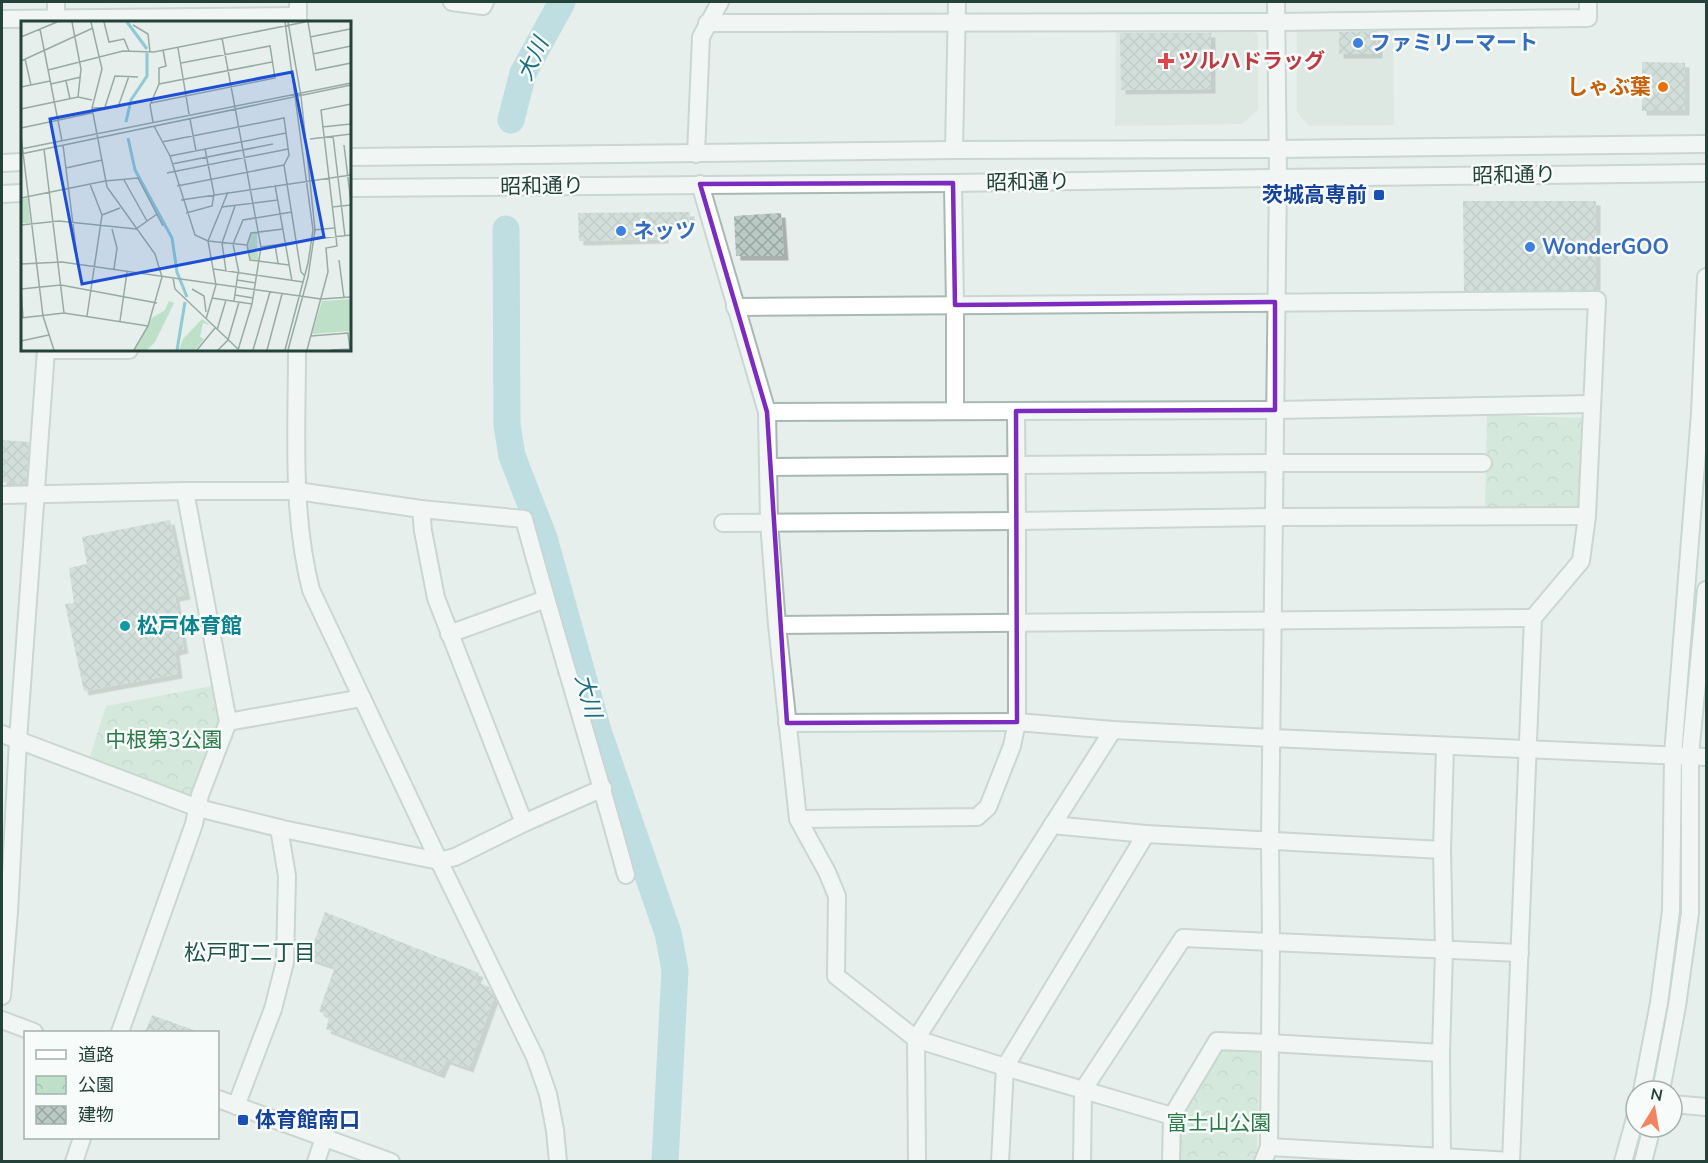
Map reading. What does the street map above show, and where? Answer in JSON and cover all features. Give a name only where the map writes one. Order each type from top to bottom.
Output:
[{"type":"street","points":[[56,2],[56,21]]},
{"type":"street","points":[[452,2],[483,6],[485,2]]},
{"type":"street","points":[[696,154],[701,37],[707,22],[720,2]]},
{"type":"street","points":[[954,150],[957,2]]},
{"type":"street","points":[[735,307],[955,304],[1275,302],[1597,300],[1587,516],[1581,561],[1533,618],[1511,1161],[1266,1154],[1271,942],[1270,841],[1275,302],[1278,178],[1276,2]]},
{"type":"street","points":[[707,22],[1276,22],[1588,18],[1588,2]]},
{"type":"street","points":[[2,20],[56,21],[298,13]]},
{"type":"street","name":"昭和通り","points":[[351,157],[1707,144]]},
{"type":"street","points":[[2,163],[21,162]]},
{"type":"street","name":"昭和通り","points":[[351,188],[1707,173]]},
{"type":"street","points":[[953,183],[955,411]]},
{"type":"street","points":[[700,184],[767,412],[770,522],[777,625],[798,819],[827,872],[837,896],[836,976],[916,1039],[1172,1116]]},
{"type":"street","points":[[2,194],[21,193]]},
{"type":"street","points":[[1664,1079],[1690,913],[1690,756],[1700,414],[1707,278]]},
{"type":"street","points":[[2,996],[46,351]]},
{"type":"street","points":[[297,351],[297,491],[304,564],[311,590],[535,1057],[550,1103],[558,1161]]},
{"type":"street","points":[[767,412],[1275,410],[1592,404]]},
{"type":"street","points":[[798,819],[977,817],[988,807],[1012,746],[1017,722],[1016,411]]},
{"type":"street","points":[[768,467],[1483,463]]},
{"type":"street","points":[[120,1031],[198,808],[200,795],[228,722],[185,491]]},
{"type":"street","points":[[2,495],[297,491],[421,509],[524,519],[603,788],[626,875]]},
{"type":"street","points":[[421,509],[436,598],[524,823]]},
{"type":"street","points":[[723,523],[1587,516]]},
{"type":"street","points":[[1644,1079],[1659,1003],[1671,911],[1707,590]]},
{"type":"street","points":[[449,634],[546,599]]},
{"type":"street","points":[[777,625],[1533,618]]},
{"type":"street","points":[[228,722],[362,698]]},
{"type":"street","points":[[787,723],[1017,722],[1113,730],[1690,756]]},
{"type":"street","points":[[917,1161],[916,1039],[1113,730]]},
{"type":"street","points":[[2,734],[198,808],[279,828],[439,861],[455,857],[603,788]]},
{"type":"street","points":[[1443,1158],[1441,1053],[1445,746]]},
{"type":"street","points":[[1052,825],[1146,834],[1442,850]]},
{"type":"street","points":[[236,1106],[273,1009],[285,962],[287,876],[279,828]]},
{"type":"street","points":[[1000,1161],[1005,1067],[1146,834]]},
{"type":"street","points":[[1082,1161],[1083,1090],[1183,938],[1520,953]]},
{"type":"street","points":[[2,1020],[31,1031]]},
{"type":"street","points":[[1171,1161],[1172,1116],[1217,1041],[1441,1053]]},
{"type":"street","points":[[219,1099],[392,1161]]},
{"type":"street","points":[[1684,1105],[1707,1107]]},
{"type":"street","points":[[316,1161],[324,1138]]},
{"type":"street","points":[[74,1161],[81,1139]]},
{"type":"street","points":[[1623,1161],[1629,1139]]},
{"type":"street","points":[[1642,1161],[1648,1139]]},
{"type":"highlighted area","points":[[953,183],[955,305],[1275,302],[1275,410],[1016,411],[1017,722],[787,723],[767,412],[700,184]]},
{"type":"shaded area","points":[[1247,27],[1258,35],[1258,110],[1242,124],[1115,126],[1116,29]]},
{"type":"shaded area","points":[[1393,30],[1394,125],[1309,126],[1297,112],[1297,31]]},
{"type":"green space","points":[[1487,415],[1585,418],[1582,506],[1485,508]]},
{"type":"green space","name":"中根第3公園","points":[[212,686],[218,722],[191,798],[90,757],[106,706]]},
{"type":"green space","name":"富士山公園","points":[[1219,1046],[1260,1049],[1257,1150],[1253,1161],[1176,1162],[1177,1117]]},
{"type":"building","name":"ファミリーマート","points":[[1378,31],[1378,54],[1339,54],[1339,32]]},
{"type":"building","name":"ツルハドラッグ","points":[[1120,33],[1211,33],[1211,89],[1121,90]]},
{"type":"building","name":"しゃぶ葉","points":[[1642,62],[1685,63],[1685,111],[1642,111]]},
{"type":"building","name":"WonderGOO","points":[[1463,201],[1596,201],[1596,290],[1464,291]]},
{"type":"building","name":"ネッツ","points":[[690,212],[690,222],[664,223],[664,239],[579,241],[578,213]]},
{"type":"building","points":[[781,213],[784,256],[736,256],[734,216]]},
{"type":"building","points":[[2,440],[29,442],[26,484],[2,482]]},
{"type":"building","name":"松戸体育館","points":[[170,520],[186,595],[175,597],[184,649],[175,651],[178,674],[84,691],[65,604],[74,603],[69,568],[87,564],[82,537]]},
{"type":"building","points":[[325,912],[479,973],[475,981],[489,987],[494,998],[469,1068],[446,1060],[440,1074],[326,1029],[329,1017],[319,1011],[335,967],[308,958]]},
{"type":"building","points":[[152,1015],[196,1031],[145,1031]]},
{"type":"waterway","name":"大川","points":[[511,120],[523,73],[562,2]]},
{"type":"waterway","name":"大川","points":[[506,229],[507,425],[512,456],[544,538],[598,731],[668,933],[675,970],[665,1162]]},
{"type":"place","name":"ファミリーマート","points":[[1358,43]]},
{"type":"place","name":"ツルハドラッグ","points":[[1166,61]]},
{"type":"place","name":"しゃぶ葉","points":[[1663,87]]},
{"type":"place","name":"茨城高専前","points":[[1379,195]]},
{"type":"place","name":"ネッツ","points":[[621,231]]},
{"type":"place","name":"WonderGOO","points":[[1530,247]]},
{"type":"place","name":"松戸体育館","points":[[125,626]]},
{"type":"place","name":"体育館南口","points":[[243,1120]]},
{"type":"district","name":"松戸町二丁目","points":[[250,953]]}]
